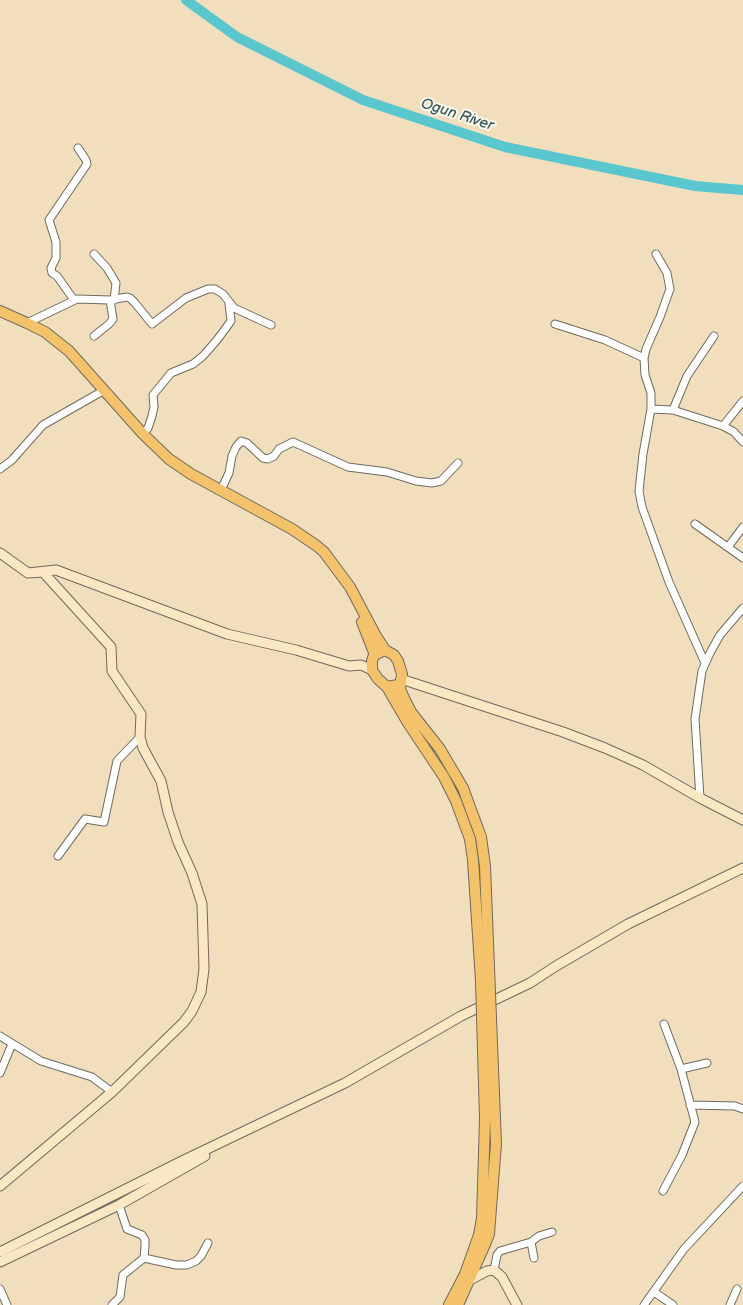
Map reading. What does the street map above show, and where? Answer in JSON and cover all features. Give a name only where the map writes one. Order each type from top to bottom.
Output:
[{"type":"main road","points":[[0,311],[27,323],[58,342],[78,359],[143,434],[169,459],[220,490],[300,534],[324,552],[350,587],[385,650],[394,655],[400,665],[400,689],[403,696],[411,712],[440,749],[462,788],[480,837],[485,866],[490,1119]]},
{"type":"main road","points":[[0,316],[26,327],[55,346],[76,364],[140,438],[166,463],[297,538],[320,557],[345,589],[356,608],[378,679],[387,686],[408,723],[444,777],[456,801],[470,839],[474,860],[490,1119],[495,1153],[489,1234],[468,1277],[458,1305]]},
{"type":"main road","points":[[373,662],[385,650]]},
{"type":"main road","points":[[387,686],[398,685],[401,681]]},
{"type":"main road","points":[[450,1305],[468,1277]]},
{"type":"street","points":[[74,300],[57,276],[52,273],[51,268],[55,260],[56,242],[49,220],[87,164],[78,148]]},
{"type":"street","points":[[94,254],[116,283],[112,300],[113,319],[94,336]]},
{"type":"street","points":[[656,254],[667,273],[670,289],[644,358],[645,375],[651,393],[651,409],[639,491],[642,507],[669,582],[705,663]]},
{"type":"street","points":[[27,323],[74,300],[83,298],[112,300],[127,297],[130,298],[152,324],[183,300],[208,289],[215,289],[223,294],[234,308],[271,325]]},
{"type":"street","points":[[143,434],[148,428],[152,416],[153,395],[166,377],[180,368],[193,364],[203,356],[228,325],[232,318],[228,301]]},
{"type":"street","points":[[555,324],[605,340],[644,358]]},
{"type":"street","points":[[673,410],[687,376],[714,336]]},
{"type":"street","points":[[0,470],[12,460],[43,425],[100,392]]},
{"type":"street","points":[[723,426],[743,401]]},
{"type":"street","points":[[651,409],[673,410],[723,426],[734,432],[743,442]]},
{"type":"street","points":[[220,490],[229,473],[232,456],[241,441],[248,443],[263,458],[268,459],[274,456],[279,449],[293,442],[348,467],[387,472],[416,481],[441,481],[458,462]]},
{"type":"street","points":[[695,524],[743,558]]},
{"type":"street","points":[[728,547],[743,527]]},
{"type":"street","points":[[0,553],[28,573],[43,572],[111,647],[112,671],[141,714],[140,737],[143,748],[161,781],[168,812],[202,904],[204,969],[201,992],[192,1011],[184,1022],[112,1092],[0,1186]]},
{"type":"street","points":[[28,573],[56,570],[227,634],[296,650],[349,666],[363,660],[373,662]]},
{"type":"street","points":[[700,798],[695,719],[702,671],[720,635],[743,608]]},
{"type":"street","points":[[400,665],[412,684]]},
{"type":"street","points":[[401,681],[563,732],[605,748],[643,765],[743,820]]},
{"type":"street","points":[[58,856],[85,819],[104,822],[117,762],[140,737]]},
{"type":"street","points":[[0,1252],[345,1083],[461,1016],[530,983],[628,924],[743,868]]},
{"type":"street","points":[[662,1191],[672,1175],[696,1122],[681,1069],[664,1024]]},
{"type":"street","points":[[0,1036],[41,1061],[92,1077],[112,1092]]},
{"type":"street","points":[[0,1073],[12,1044]]},
{"type":"street","points":[[681,1069],[708,1063]]},
{"type":"street","points":[[690,1104],[735,1106],[743,1109]]},
{"type":"street","points":[[0,1262],[119,1204],[277,1116]]},
{"type":"street","points":[[644,1305],[684,1249],[743,1186]]},
{"type":"street","points":[[112,1305],[120,1297],[124,1275],[144,1258],[145,1240],[142,1235],[127,1229],[119,1204]]},
{"type":"street","points":[[494,1270],[497,1255],[500,1251],[532,1242],[539,1236],[552,1232]]},
{"type":"street","points":[[532,1242],[534,1258]]},
{"type":"street","points":[[144,1258],[176,1265],[187,1265],[202,1256],[208,1243]]},
{"type":"street","points":[[468,1277],[494,1270],[502,1277],[517,1305]]},
{"type":"street","points":[[0,1289],[7,1305]]},
{"type":"street","points":[[730,1305],[737,1289]]},
{"type":"street","points":[[654,1292],[673,1305]]},
{"type":"waterway","name":"Ogun River","points":[[186,0],[237,37],[363,100],[505,147],[695,186],[743,190]]}]
